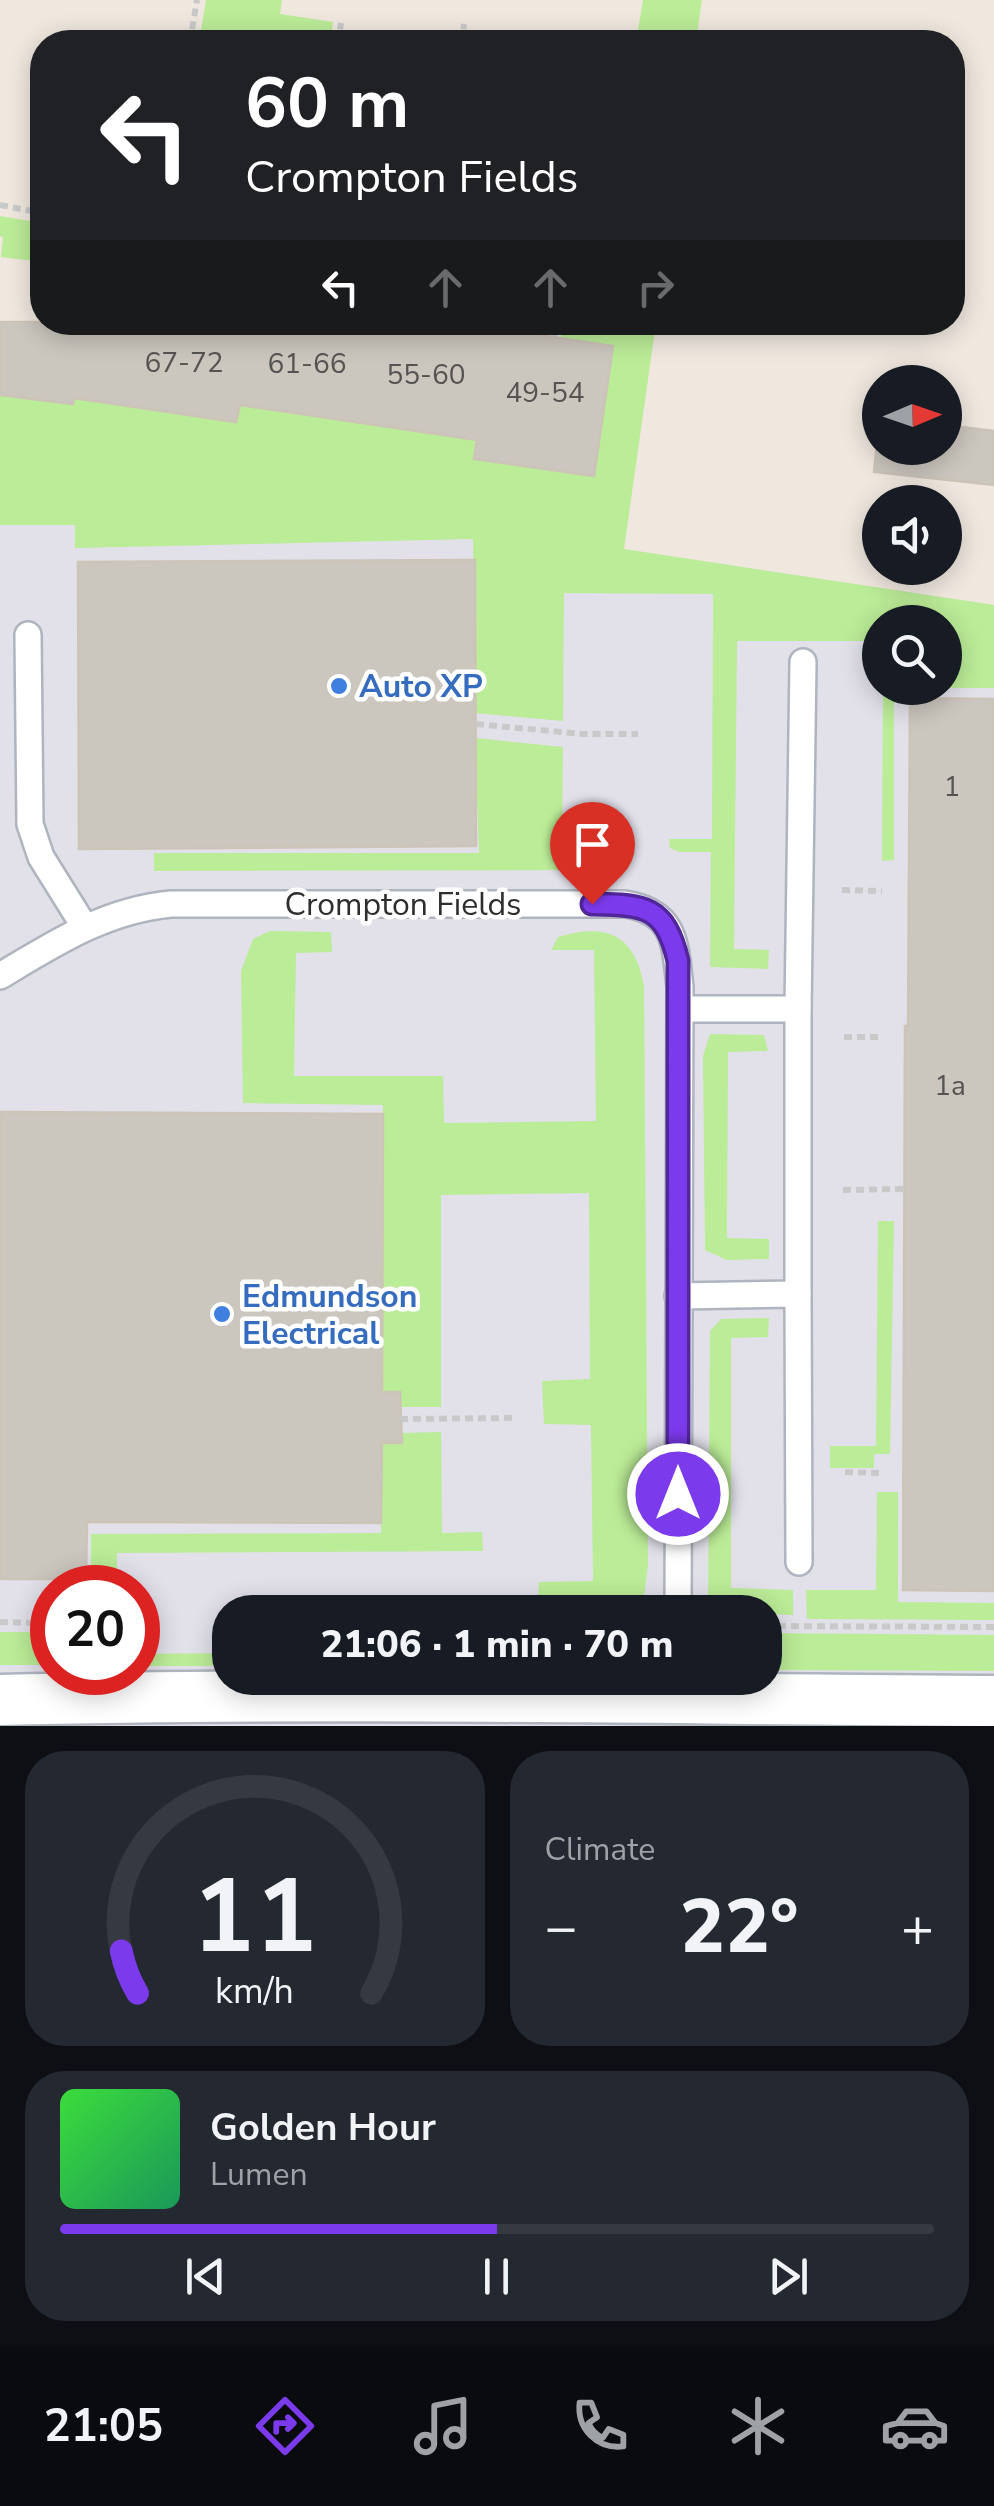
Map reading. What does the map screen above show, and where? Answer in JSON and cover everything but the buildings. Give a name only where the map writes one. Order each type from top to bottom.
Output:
[{"type":"street","points":[[0,1700],[153,1711],[461,1712],[609,1695]]},
{"type":"street","points":[[731,1695],[851,1713],[994,1700]]},
{"type":"lane","points":[[28,635],[30,824],[40,857],[84,926]]},
{"type":"lane","points":[[798,1562],[798,1009],[803,662]]},
{"type":"lane","name":"Crompton Fields","points":[[0,976],[84,926],[128,910],[171,904],[625,904],[648,909],[666,924],[678,961],[680,1009],[678,1595]]},
{"type":"lane","points":[[680,1009],[798,1009]]},
{"type":"lane","points":[[678,1296],[798,1294]]},
{"type":"path","points":[[192,30],[197,0]]},
{"type":"path","points":[[339,30],[340,23]]},
{"type":"path","points":[[463,30],[464,24]]},
{"type":"path","points":[[0,206],[30,211]]},
{"type":"path","points":[[476,724],[582,734],[638,734]]},
{"type":"path","points":[[797,1190],[905,1190]]},
{"type":"path","points":[[400,1420],[514,1418]]},
{"type":"path","points":[[0,1622],[30,1623]]},
{"type":"path","points":[[782,1626],[994,1627]]},
{"type":"shaded area","points":[[0,476],[623,549],[994,605],[994,1726],[0,1726]]},
{"type":"green space","points":[[206,0],[282,0],[280,14],[333,22],[332,30],[201,30]]},
{"type":"green space","points":[[643,0],[702,0],[698,30],[638,30]]},
{"type":"green space","points":[[0,216],[30,221],[30,261],[1,257]]},
{"type":"green space","points":[[82,335],[106,335],[240,405],[477,440],[474,458],[594,476],[613,347],[561,338],[561,335],[654,335],[624,549],[994,605],[994,688],[962,688],[962,605],[862,605],[862,641],[737,641],[734,949],[769,950],[768,969],[710,967],[711,852],[680,852],[670,848],[669,839],[712,839],[713,594],[564,593],[563,721],[475,713],[473,539],[75,548],[75,525],[0,525],[0,395],[73,404]]},
{"type":"green space","points":[[883,705],[894,705],[894,860],[882,861]]},
{"type":"green space","points":[[475,738],[563,747],[562,839],[606,839],[598,857],[568,870],[154,871],[154,853],[479,853]]},
{"type":"green space","points":[[270,931],[331,932],[332,952],[296,953],[294,1076],[443,1076],[444,1123],[596,1121],[594,950],[551,950],[558,937],[591,931],[616,937],[634,955],[644,986],[648,1565],[644,1595],[538,1595],[539,1582],[593,1581],[591,1425],[544,1424],[542,1381],[590,1379],[589,1193],[441,1195],[441,1407],[401,1407],[382,1392],[383,1105],[243,1103],[241,971],[253,939]]},
{"type":"green space","points":[[710,1034],[764,1035],[768,1051],[728,1052],[727,1238],[769,1239],[769,1259],[727,1260],[705,1250],[703,1056]]},
{"type":"green space","points":[[878,1221],[894,1221],[890,1454],[874,1454],[874,1468],[830,1468],[830,1446],[876,1446]]},
{"type":"green space","points":[[769,1318],[768,1337],[731,1338],[731,1588],[793,1590],[793,1615],[782,1615],[782,1595],[708,1595],[710,1331],[721,1319]]},
{"type":"green space","points":[[441,1432],[442,1533],[482,1532],[483,1551],[117,1553],[117,1565],[91,1565],[91,1534],[381,1533],[382,1443],[401,1433]]},
{"type":"green space","points":[[877,1492],[898,1492],[898,1602],[994,1603],[994,1620],[807,1619],[806,1590],[876,1590]]},
{"type":"green space","points":[[0,1632],[30,1632],[30,1665],[0,1665]]},
{"type":"green space","points":[[782,1633],[994,1635],[994,1671],[782,1670]]},
{"type":"green space","points":[[212,1653],[212,1666],[160,1666],[160,1654]]},
{"type":"place","name":"Auto XP","points":[[339,686]]},
{"type":"place","name":"Edmundson Electrical","points":[[222,1314]]},
{"type":"route","points":[[592,904],[625,904],[654,912],[666,924],[678,961],[678,1494]]}]
